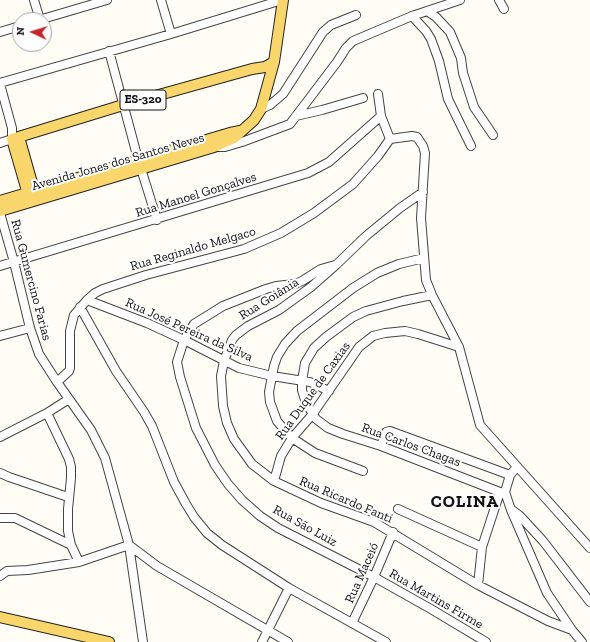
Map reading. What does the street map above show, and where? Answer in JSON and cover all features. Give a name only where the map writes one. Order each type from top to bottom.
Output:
[{"type":"main road","name":"Avenida Jones dos Santos Neves","points":[[0,201],[32,196],[234,138],[254,120],[261,108],[274,62],[283,0]]},
{"type":"main road","points":[[252,69],[268,58],[273,52],[278,40]]},
{"type":"main road","name":"ES-320","points":[[16,138],[123,105],[265,66],[274,62]]},
{"type":"main road","points":[[16,138],[32,196]]},
{"type":"main road","name":"Avenida Jones dos Santos Neves","points":[[0,212],[32,196]]},
{"type":"main road","points":[[0,617],[109,642]]},
{"type":"street","points":[[34,0],[37,12]]},
{"type":"street","points":[[52,16],[107,0]]},
{"type":"street","points":[[161,0],[172,34]]},
{"type":"street","points":[[0,143],[16,138],[0,83],[172,34],[283,0]]},
{"type":"street","points":[[213,143],[229,146],[286,126],[296,116],[346,48],[353,41],[412,16],[460,0]]},
{"type":"street","points":[[499,0],[504,9]]},
{"type":"street","points":[[427,11],[436,17],[450,32],[460,58],[472,101],[493,135]]},
{"type":"street","points":[[261,108],[270,105],[283,94],[323,32],[330,25],[356,15]]},
{"type":"street","points":[[412,16],[426,31],[431,39],[439,61],[448,99],[471,146]]},
{"type":"street","points":[[0,32],[12,28]]},
{"type":"street","points":[[109,51],[123,105],[157,220]]},
{"type":"street","points":[[378,94],[382,116],[390,139],[412,136],[417,137],[421,141],[425,153],[421,218],[426,280],[458,347],[480,425],[590,548]]},
{"type":"street","points":[[296,116],[363,98]]},
{"type":"street","name":"Rua Manoel Gonçalves","points":[[0,266],[157,220],[308,173],[329,162],[382,116]]},
{"type":"street","name":"Rua Reginaldo Melgaco","points":[[57,382],[67,374],[70,368],[70,325],[74,315],[95,293],[103,289],[170,268],[229,254],[281,233],[314,213],[353,184],[378,156],[390,139]]},
{"type":"street","name":"Rua Goiânia","points":[[224,361],[232,340],[241,331],[279,310],[311,287],[372,231],[400,208],[423,192]]},
{"type":"street","name":"Rua Gumercino Farias","points":[[0,212],[30,328],[39,354],[91,430],[103,454],[129,545],[143,642]]},
{"type":"street","points":[[363,471],[315,453],[292,438],[277,420],[273,412],[269,392],[277,357],[285,344],[297,331],[353,288],[377,274],[399,264],[424,258]]},
{"type":"street","name":"Rua São Luiz","points":[[337,264],[321,269],[295,284],[276,286],[266,289],[222,306],[194,324],[184,340],[177,362],[185,395],[196,428],[215,465],[228,484],[242,500],[260,516],[278,528],[374,578]]},
{"type":"street","points":[[312,415],[303,396],[302,381],[305,363],[314,348],[338,327],[353,317],[366,311],[432,295]]},
{"type":"street","name":"Rua José Pereira da Silva","points":[[87,300],[147,323],[240,368],[315,384],[329,391]]},
{"type":"street","points":[[80,308],[116,371],[152,426],[174,482],[194,517],[208,533],[222,545],[289,588],[386,642]]},
{"type":"street","points":[[0,336],[30,328]]},
{"type":"street","name":"Rua Duque de Caxias","points":[[274,481],[281,456],[292,438],[312,415],[359,348],[368,340],[379,334],[396,331],[411,332],[458,347]]},
{"type":"street","name":"Rua Ricardo Fanti","points":[[224,361],[221,376],[221,390],[222,406],[227,423],[234,439],[252,464],[259,471],[274,481],[321,504],[374,522],[393,532],[478,585],[548,621],[572,630]]},
{"type":"street","points":[[0,437],[47,413],[69,399]]},
{"type":"street","points":[[47,413],[69,459],[72,472],[68,497],[68,521],[71,545],[79,562]]},
{"type":"street","name":"Rua Carlos Chagas","points":[[312,415],[316,420],[328,428],[381,446],[503,493]]},
{"type":"street","points":[[381,446],[386,432],[390,431],[510,476]]},
{"type":"street","points":[[478,585],[482,547],[510,476],[517,466]]},
{"type":"street","points":[[0,473],[68,497]]},
{"type":"street","points":[[0,481],[9,477]]},
{"type":"street","points":[[503,493],[540,580],[553,604],[582,642]]},
{"type":"street","points":[[398,509],[482,547]]},
{"type":"street","points":[[511,510],[520,516],[543,541],[590,602]]},
{"type":"street","points":[[0,518],[15,518],[71,545]]},
{"type":"street","name":"Rua Maceió","points":[[352,623],[374,578],[393,532]]},
{"type":"street","points":[[0,576],[7,571],[35,569],[79,562],[129,545],[157,566],[288,642]]},
{"type":"street","name":"Rua Martins Firme","points":[[374,578],[431,609],[486,642]]},
{"type":"street","points":[[262,642],[289,588]]},
{"type":"district","name":"COLINA","points":[[465,502]]}]
